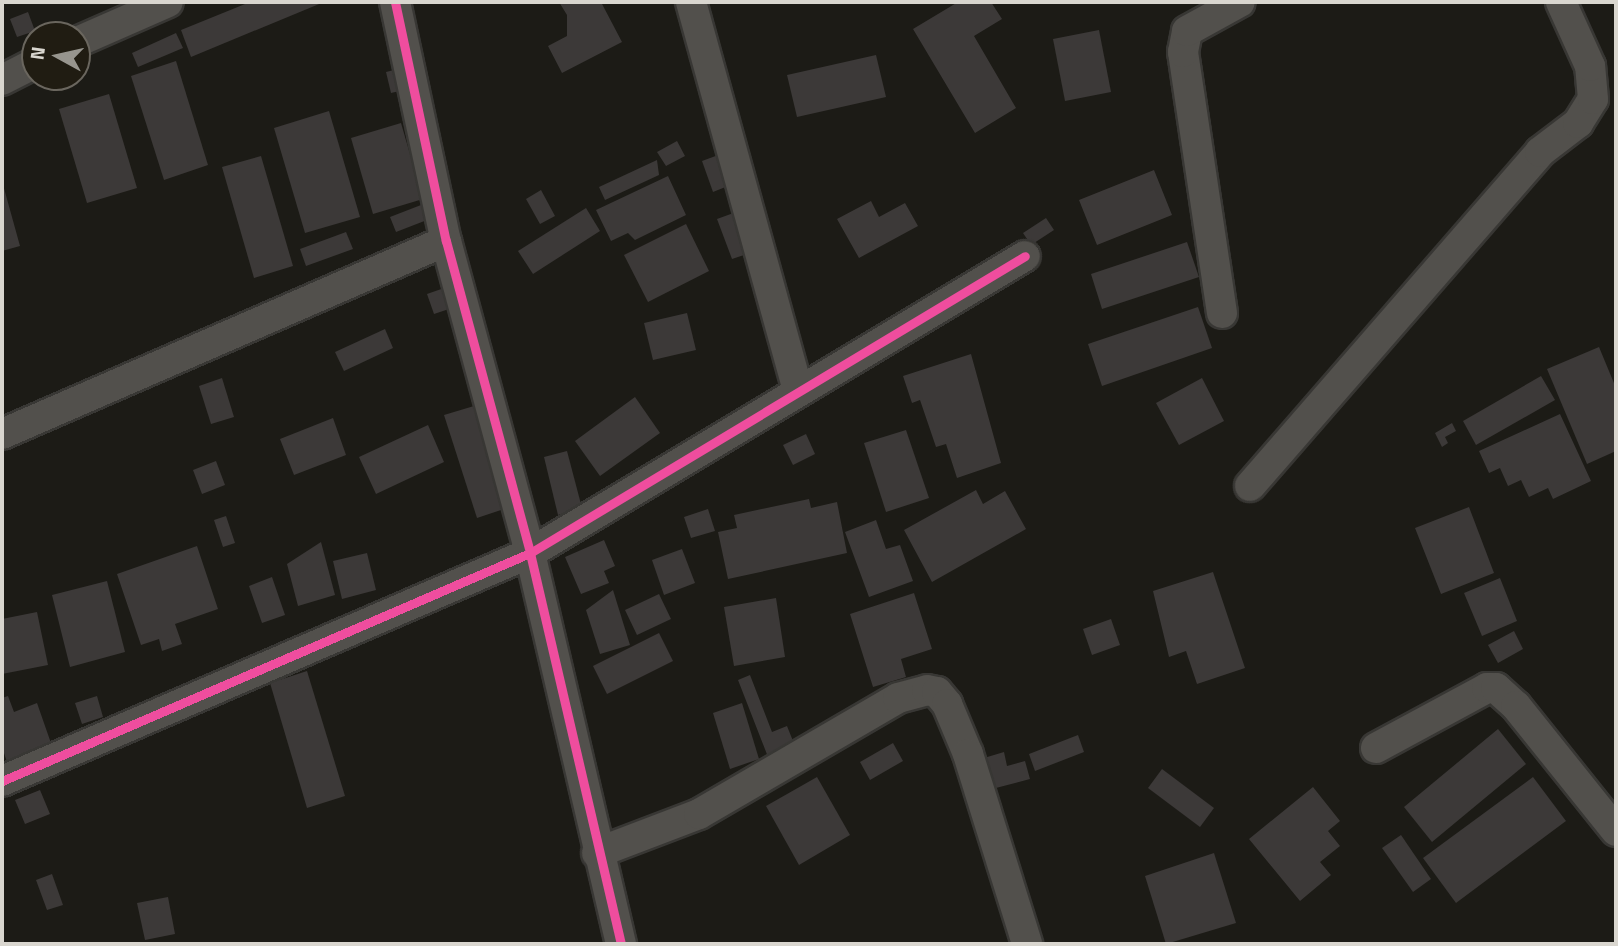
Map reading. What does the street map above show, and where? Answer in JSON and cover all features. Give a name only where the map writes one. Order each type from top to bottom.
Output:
[{"type":"street","points":[[91,36],[168,2]]},
{"type":"street","points":[[395,2],[446,241],[530,553],[597,853],[621,944]]},
{"type":"street","points":[[691,2],[798,391]]},
{"type":"street","points":[[1222,313],[1183,52],[1187,31],[1195,12],[1240,2]]},
{"type":"street","points":[[1250,486],[1540,152],[1578,123],[1593,99],[1590,66],[1561,2]]},
{"type":"street","points":[[2,80],[21,70]]},
{"type":"street","points":[[2,434],[446,241]]},
{"type":"street","points":[[2,781],[530,553],[1025,256]]},
{"type":"street","points":[[1376,748],[1487,688],[1496,688],[1516,706],[1616,831]]},
{"type":"street","points":[[597,853],[699,814],[898,698],[927,690],[937,692],[947,704],[968,754],[1027,944]]},
{"type":"building","points":[[250,2],[324,2],[191,57],[181,30]]},
{"type":"building","points":[[559,2],[601,2],[622,42],[562,73],[548,46],[567,36],[567,15]]},
{"type":"building","points":[[958,2],[991,2],[1002,19],[974,36],[1016,108],[975,133],[913,29]]},
{"type":"building","points":[[28,12],[31,21],[21,21],[21,36],[17,37],[10,19]]},
{"type":"building","points":[[1099,30],[1111,92],[1065,101],[1053,39]]},
{"type":"building","points":[[176,33],[183,48],[138,67],[132,53]]},
{"type":"building","points":[[876,55],[886,97],[797,117],[787,75]]},
{"type":"building","points":[[176,61],[208,165],[164,180],[131,76]]},
{"type":"building","points":[[402,68],[408,89],[391,93],[386,72]]},
{"type":"building","points":[[109,94],[137,188],[87,203],[59,109]]},
{"type":"building","points":[[329,111],[360,217],[305,233],[274,128]]},
{"type":"building","points":[[401,123],[423,199],[373,214],[351,138]]},
{"type":"building","points":[[677,141],[685,156],[666,166],[657,152]]},
{"type":"building","points":[[721,154],[733,184],[713,192],[702,161]]},
{"type":"building","points":[[261,156],[293,266],[254,278],[222,167]]},
{"type":"building","points":[[657,160],[659,175],[605,200],[599,187]]},
{"type":"building","points":[[1154,170],[1172,215],[1097,245],[1079,200]]},
{"type":"building","points":[[668,176],[686,215],[635,240],[628,233],[611,241],[596,210]]},
{"type":"building","points":[[2,181],[20,246],[2,251]]},
{"type":"building","points":[[541,190],[555,216],[540,224],[526,199]]},
{"type":"building","points":[[871,201],[879,217],[905,203],[918,226],[859,258],[837,219]]},
{"type":"building","points":[[421,205],[427,220],[396,232],[390,217]]},
{"type":"building","points":[[586,208],[600,231],[533,274],[518,251]]},
{"type":"building","points":[[739,211],[753,252],[732,259],[717,219]]},
{"type":"building","points":[[1046,218],[1054,230],[1031,245],[1023,233]]},
{"type":"building","points":[[686,224],[709,271],[648,302],[624,255]]},
{"type":"building","points":[[346,232],[353,249],[306,266],[300,249]]},
{"type":"building","points":[[1187,242],[1199,277],[1102,309],[1091,274]]},
{"type":"building","points":[[447,287],[455,307],[434,314],[427,294]]},
{"type":"building","points":[[1198,307],[1212,348],[1102,386],[1088,344]]},
{"type":"building","points":[[687,313],[696,350],[653,360],[644,323]]},
{"type":"building","points":[[385,329],[393,348],[344,371],[335,352]]},
{"type":"building","points":[[1599,347],[1616,388],[1616,451],[1587,464],[1547,369]]},
{"type":"building","points":[[971,354],[1001,463],[957,478],[946,444],[936,447],[920,400],[912,403],[903,376]]},
{"type":"building","points":[[1541,376],[1555,400],[1476,445],[1463,421]]},
{"type":"building","points":[[222,378],[234,417],[211,424],[199,386]]},
{"type":"building","points":[[1202,378],[1224,421],[1179,445],[1156,403]]},
{"type":"building","points":[[635,397],[660,433],[600,476],[575,441]]},
{"type":"building","points":[[474,406],[507,508],[477,518],[444,415]]},
{"type":"building","points":[[1560,414],[1591,481],[1553,499],[1548,488],[1529,497],[1521,480],[1508,486],[1500,468],[1489,473],[1479,451]]},
{"type":"building","points":[[333,418],[346,455],[294,475],[280,439]]},
{"type":"building","points":[[1452,423],[1456,431],[1445,437],[1448,443],[1442,447],[1435,433]]},
{"type":"building","points":[[428,425],[444,462],[376,494],[359,457]]},
{"type":"building","points":[[906,430],[929,498],[886,512],[864,443]]},
{"type":"building","points":[[806,434],[815,454],[793,465],[783,445]]},
{"type":"building","points":[[567,451],[582,508],[558,515],[544,457]]},
{"type":"building","points":[[216,461],[225,485],[202,494],[193,470]]},
{"type":"building","points":[[976,490],[983,504],[1005,491],[1026,529],[932,582],[904,530]]},
{"type":"building","points":[[809,499],[811,508],[837,502],[847,553],[728,579],[718,532],[737,528],[734,515]]},
{"type":"building","points":[[1469,507],[1494,573],[1441,594],[1415,528]]},
{"type":"building","points":[[708,509],[715,531],[691,538],[684,517]]},
{"type":"building","points":[[226,516],[235,543],[223,547],[214,520]]},
{"type":"building","points":[[876,520],[886,549],[900,545],[913,581],[869,597],[845,532]]},
{"type":"building","points":[[604,540],[615,566],[604,571],[609,583],[581,594],[565,557]]},
{"type":"building","points":[[321,542],[335,595],[298,606],[287,564]]},
{"type":"building","points":[[197,546],[218,609],[175,624],[182,644],[162,651],[159,639],[141,645],[117,574]]},
{"type":"building","points":[[682,549],[695,583],[664,595],[652,560]]},
{"type":"building","points":[[367,553],[376,590],[342,599],[333,561]]},
{"type":"building","points":[[1213,572],[1245,668],[1197,684],[1186,651],[1169,657],[1153,591]]},
{"type":"building","points":[[272,577],[285,615],[262,623],[249,586]]},
{"type":"building","points":[[1500,578],[1517,621],[1482,636],[1464,593]]},
{"type":"building","points":[[107,581],[125,652],[70,667],[52,595]]},
{"type":"building","points":[[613,590],[630,645],[600,654],[586,610]]},
{"type":"building","points":[[914,593],[932,649],[901,659],[906,677],[873,687],[850,614]]},
{"type":"building","points":[[659,594],[671,619],[637,635],[625,610]]},
{"type":"building","points":[[776,598],[785,657],[734,666],[724,607]]},
{"type":"building","points":[[37,612],[48,665],[2,674],[2,619]]},
{"type":"building","points":[[1111,619],[1120,645],[1092,655],[1083,629]]},
{"type":"building","points":[[1514,631],[1523,649],[1498,663],[1488,645]]},
{"type":"building","points":[[659,633],[673,661],[607,694],[593,666]]},
{"type":"building","points":[[307,671],[345,796],[307,808],[270,683]]},
{"type":"building","points":[[750,675],[772,732],[787,726],[795,746],[768,757],[738,680]]},
{"type":"building","points":[[8,696],[14,712],[37,703],[52,746],[7,762],[2,747],[2,698]]},
{"type":"building","points":[[97,696],[103,717],[82,724],[75,703]]},
{"type":"building","points":[[742,703],[759,759],[730,769],[713,713]]},
{"type":"building","points":[[1498,729],[1526,764],[1432,842],[1404,807]]},
{"type":"building","points":[[1078,735],[1084,752],[1035,771],[1029,754]]},
{"type":"building","points":[[893,743],[903,761],[870,780],[860,762]]},
{"type":"building","points":[[1004,752],[1007,766],[1025,761],[1030,779],[992,789],[984,758]]},
{"type":"building","points":[[1162,769],[1214,808],[1200,827],[1148,788]]},
{"type":"building","points":[[817,777],[850,835],[799,865],[766,806]]},
{"type":"building","points":[[1533,777],[1566,821],[1456,903],[1423,858]]},
{"type":"building","points":[[1313,787],[1340,821],[1328,831],[1340,846],[1320,862],[1331,875],[1300,901],[1249,839]]},
{"type":"building","points":[[40,790],[50,814],[25,824],[15,800]]},
{"type":"building","points":[[1401,835],[1431,879],[1413,892],[1382,848]]},
{"type":"building","points":[[1214,853],[1236,923],[1166,944],[1145,876]]},
{"type":"building","points":[[52,874],[63,905],[47,910],[36,880]]},
{"type":"building","points":[[168,897],[175,934],[145,940],[137,903]]},
{"type":"cycle path","points":[[395,2],[446,241],[530,553],[621,944]]},
{"type":"cycle path","points":[[2,781],[530,553],[1025,256]]}]
